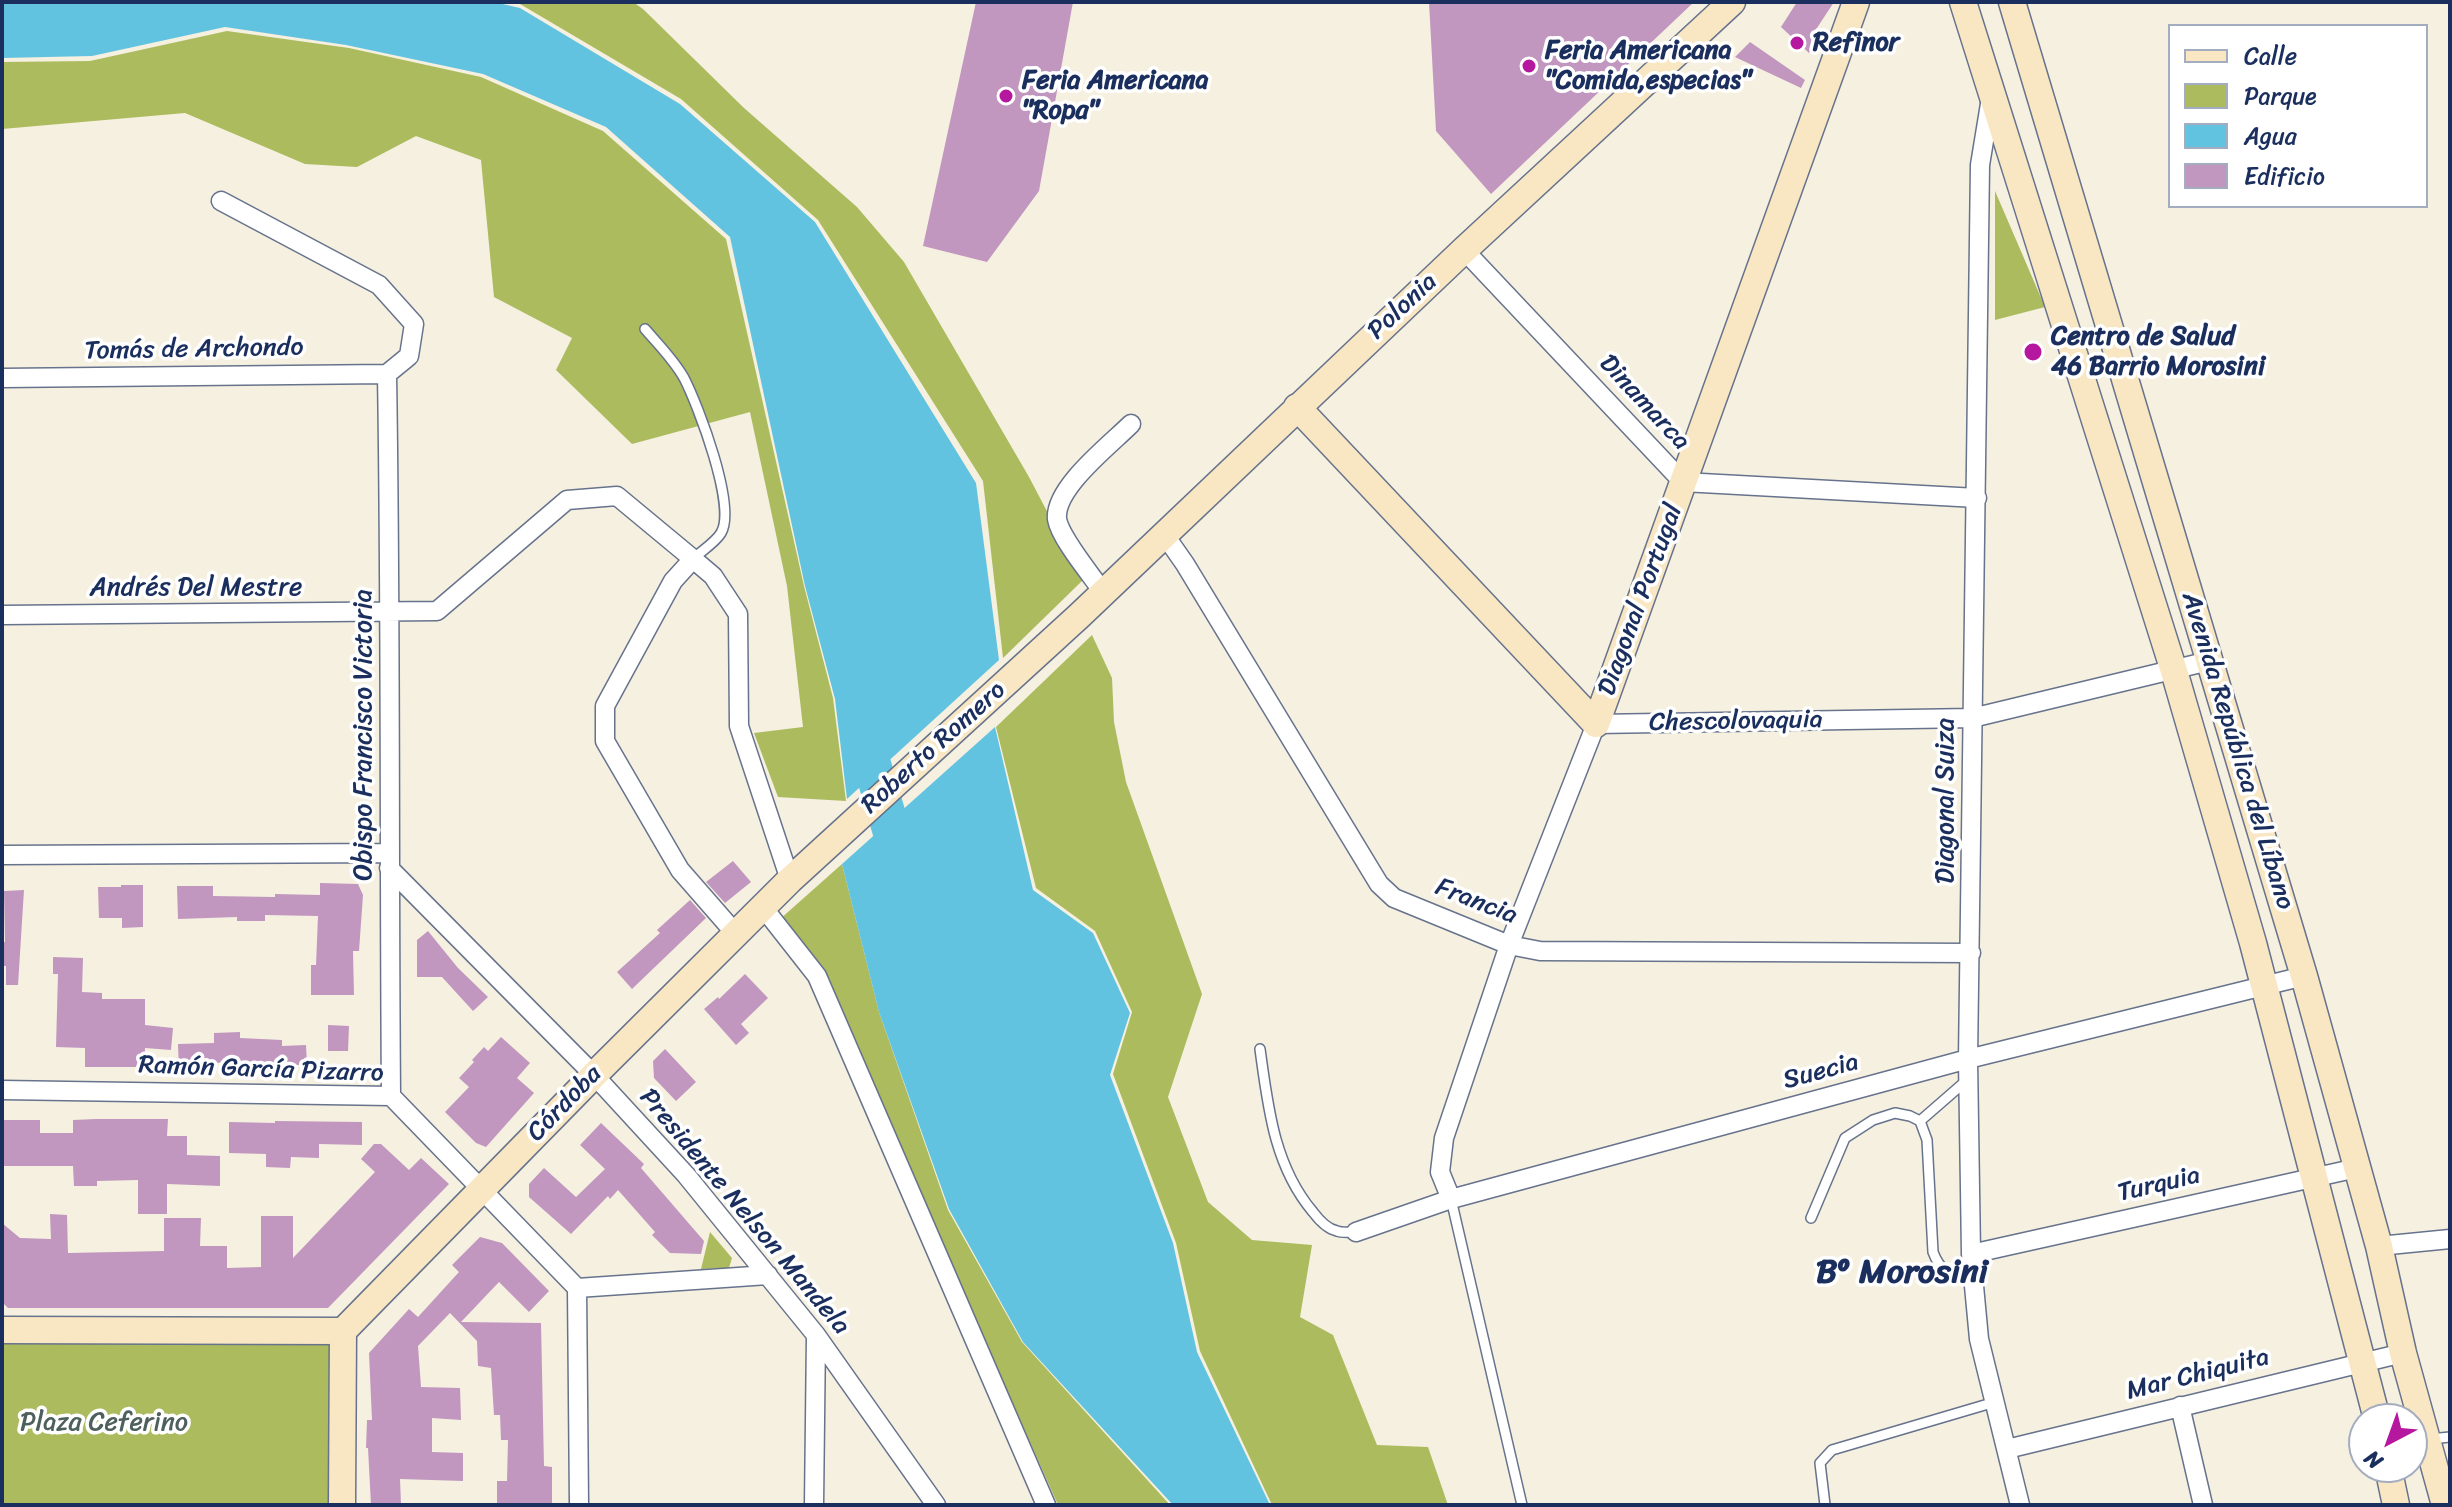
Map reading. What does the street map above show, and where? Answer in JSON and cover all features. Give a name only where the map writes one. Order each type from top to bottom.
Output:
[{"type":"main road","name":"Polonia","points":[[1079,616],[1297,407],[1732,2]]},
{"type":"main road","name":"Diagonal Portugal","points":[[1596,724],[1856,2]]},
{"type":"main road","name":"Avenida República del Líbano","points":[[1963,2],[2174,671],[2253,943],[2373,1403]]},
{"type":"main road","name":"Avenida República del Líbano","points":[[2012,2],[2304,976],[2379,1246],[2403,1353],[2438,1438],[2445,1505]]},
{"type":"main road","points":[[1297,407],[1596,724]]},
{"type":"main road","name":"Roberto Romero","points":[[790,880],[1079,616]]},
{"type":"main road","name":"Córdoba","points":[[343,1331],[790,880]]},
{"type":"main road","points":[[2,1330],[343,1331],[342,1505]]},
{"type":"main road","points":[[2391,1483],[2396,1505]]},
{"type":"street","name":"Diagonal Suiza","points":[[1992,92],[1980,165],[1968,1059],[1971,1254],[1979,1339],[2020,1505]]},
{"type":"street","points":[[221,201],[379,285],[414,324],[409,356],[387,374]]},
{"type":"street","name":"Dinamarca","points":[[1464,250],[1683,482],[1977,498]]},
{"type":"street","name":"Tomás de Archondo","points":[[2,378],[387,374]]},
{"type":"street","name":"Obispo Francisco Victoria","points":[[387,374],[391,612],[391,1096]]},
{"type":"street","points":[[1103,592],[1062,534],[1057,519],[1060,498],[1131,424]]},
{"type":"street","name":"Andrés Del Mestre","points":[[2,615],[437,611],[567,500],[617,496],[693,559]]},
{"type":"street","name":"Francia","points":[[1164,534],[1379,884],[1394,898],[1509,945],[1540,951],[1971,953]]},
{"type":"street","points":[[735,933],[680,870],[605,741],[605,706],[673,581],[693,559],[713,576],[738,614],[739,726],[790,880]]},
{"type":"street","name":"Chescolovaquia","points":[[1596,724],[1972,718],[2209,661]]},
{"type":"street","name":"Diagonal Portugal","points":[[1451,1199],[1440,1172],[1444,1138],[1509,945],[1596,724]]},
{"type":"street","points":[[2,855],[389,861]]},
{"type":"street","name":"Presidente Nelson Mandela","points":[[389,861],[686,1175],[816,1335],[936,1505]]},
{"type":"street","points":[[762,906],[817,976],[1046,1505]]},
{"type":"street","name":"Suecia","points":[[1356,1232],[1451,1199],[1968,1059],[2304,976]]},
{"type":"street","name":"Ramón García Pizarro","points":[[2,1090],[391,1096],[577,1288]]},
{"type":"street","name":"Turquia","points":[[1971,1254],[2357,1168]]},
{"type":"street","points":[[2379,1246],[2450,1239]]},
{"type":"street","points":[[579,1505],[577,1288],[768,1275]]},
{"type":"street","points":[[814,1505],[816,1335]]},
{"type":"street","name":"Mar Chiquita","points":[[2007,1449],[2403,1353]]},
{"type":"street","points":[[2180,1406],[2203,1505]]},
{"type":"lane","points":[[645,329],[682,375],[719,473],[726,509],[722,533],[693,559]]},
{"type":"lane","points":[[1260,1049],[1269,1110],[1284,1168],[1302,1199],[1321,1222],[1336,1231],[1356,1232]]},
{"type":"lane","points":[[1920,1121],[1969,1079]]},
{"type":"lane","points":[[1811,1218],[1845,1138],[1873,1120],[1895,1113],[1910,1116],[1920,1121],[1927,1140],[1933,1252],[1938,1265],[1948,1273],[1974,1281]]},
{"type":"lane","points":[[1451,1199],[1522,1505]]},
{"type":"lane","points":[[1825,1505],[1820,1463],[1832,1450],[1995,1402]]},
{"type":"green space","points":[[512,2],[633,2],[744,108],[857,207],[904,262],[1029,477],[1083,580],[1003,658],[983,481],[818,220],[681,99]]},
{"type":"green space","points":[[227,31],[349,48],[481,77],[603,131],[726,239],[804,586],[833,698],[846,801],[778,797],[754,733],[803,727],[787,586],[750,412],[632,444],[556,370],[572,338],[494,297],[481,160],[416,136],[357,167],[305,164],[185,113],[2,129],[2,62],[90,61]]},
{"type":"green space","points":[[1995,191],[2045,307],[1995,320]]},
{"type":"green space","points":[[1092,635],[1112,678],[1114,722],[1126,782],[1202,994],[1168,1097],[1208,1202],[1252,1240],[1312,1245],[1300,1317],[1333,1335],[1377,1445],[1428,1447],[1448,1505],[1272,1505],[1200,1351],[1176,1243],[1113,1074],[1132,1012],[1095,931],[1036,888],[996,727]]},
{"type":"green space","points":[[842,864],[879,1012],[948,1210],[1022,1342],[1170,1505],[1058,1505],[820,970],[779,920]]},
{"type":"green space","points":[[710,1232],[732,1258],[729,1268],[701,1269]]},
{"type":"green space","name":"Plaza Ceferino","points":[[2,1339],[333,1341],[334,1505],[2,1505]]},
{"type":"water","points":[[2,2],[494,2],[520,8],[680,104],[815,222],[976,483],[999,660],[847,799],[835,699],[805,586],[730,237],[606,127],[483,74],[346,45],[225,27],[92,56],[2,58]]},
{"type":"water","points":[[995,727],[1033,890],[1093,933],[1130,1013],[1110,1075],[1173,1243],[1197,1352],[1270,1505],[1173,1505],[1023,1342],[949,1209],[879,1012],[842,864]]},
{"type":"building","name":"Feria Americana \"Ropa\"","points":[[976,2],[1073,2],[1039,191],[987,262],[923,246]]},
{"type":"building","name":"Feria Americana \"Comida,especias\"","points":[[1429,2],[1694,2],[1491,194],[1436,131]]},
{"type":"building","points":[[1797,2],[1834,2],[1815,31],[1820,34],[1809,53],[1781,27]]},
{"type":"building","points":[[1750,42],[1805,80],[1801,88],[1735,57]]},
{"type":"building","points":[[733,861],[751,882],[725,903],[706,882]]},
{"type":"building","points":[[320,883],[358,884],[363,895],[359,951],[353,951],[354,995],[311,995],[311,965],[316,965],[318,916],[265,915],[265,921],[237,921],[237,917],[178,919],[177,886],[213,886],[213,896],[275,897],[275,894],[320,895]]},
{"type":"building","points":[[143,885],[143,927],[122,928],[122,918],[99,918],[98,887]]},
{"type":"building","points":[[24,890],[18,985],[6,985],[6,966],[2,966],[4,891]]},
{"type":"building","points":[[690,900],[706,918],[632,989],[617,972],[660,933],[657,930]]},
{"type":"building","points":[[428,931],[458,968],[488,997],[473,1011],[442,977],[417,977],[417,940]]},
{"type":"building","points":[[53,957],[83,958],[82,992],[102,993],[102,999],[145,999],[145,1025],[173,1028],[171,1050],[145,1048],[145,1067],[85,1067],[85,1048],[56,1047],[58,974],[53,974]]},
{"type":"building","points":[[745,974],[768,998],[741,1024],[749,1033],[736,1045],[704,1009]]},
{"type":"building","points":[[328,1025],[349,1026],[348,1051],[328,1051]]},
{"type":"building","points":[[240,1032],[240,1038],[282,1040],[282,1046],[306,1045],[307,1065],[202,1063],[202,1070],[179,1070],[178,1044],[214,1043],[214,1033]]},
{"type":"building","points":[[501,1037],[530,1063],[517,1078],[534,1093],[486,1147],[476,1143],[445,1112],[469,1087],[459,1078],[474,1062],[472,1060],[484,1047],[488,1051]]},
{"type":"building","points":[[665,1049],[696,1082],[676,1101],[654,1078],[653,1061]]},
{"type":"building","points":[[168,1119],[167,1136],[187,1136],[187,1155],[220,1156],[220,1186],[167,1184],[167,1214],[138,1214],[138,1180],[97,1181],[97,1186],[74,1186],[73,1166],[2,1166],[2,1120],[40,1120],[40,1133],[73,1133],[73,1120]]},
{"type":"building","points":[[229,1122],[362,1122],[362,1145],[319,1144],[319,1158],[291,1157],[290,1168],[266,1167],[266,1154],[229,1153]]},
{"type":"building","points":[[601,1123],[644,1164],[641,1168],[704,1241],[701,1254],[670,1253],[652,1235],[655,1232],[618,1190],[610,1199],[608,1196],[571,1234],[529,1197],[529,1184],[544,1168],[576,1197],[605,1169],[580,1145]]},
{"type":"building","points":[[374,1144],[381,1144],[409,1170],[421,1158],[449,1184],[328,1308],[8,1308],[2,1302],[2,1223],[20,1238],[51,1239],[50,1214],[67,1215],[68,1253],[164,1251],[164,1218],[201,1218],[200,1246],[227,1246],[227,1268],[261,1267],[261,1216],[293,1216],[293,1258],[375,1172],[361,1159]]},
{"type":"building","points":[[480,1237],[502,1243],[549,1291],[529,1312],[499,1282],[461,1322],[541,1323],[544,1466],[552,1467],[552,1505],[497,1505],[497,1481],[507,1481],[508,1440],[501,1440],[500,1415],[494,1415],[491,1368],[478,1366],[477,1341],[450,1313],[418,1346],[421,1387],[460,1388],[461,1420],[432,1418],[432,1452],[463,1453],[463,1481],[400,1479],[401,1505],[371,1505],[366,1448],[367,1420],[372,1420],[369,1353],[409,1309],[418,1317],[459,1272],[452,1265]]},
{"type":"waterway","points":[[879,728],[867,747],[895,843],[895,871]]},
{"type":"place","name":"Refinor","points":[[1797,43]]},
{"type":"place","name":"Feria Americana \"Comida,especias\"","points":[[1529,66]]},
{"type":"place","name":"Feria Americana \"Ropa\"","points":[[1006,96]]},
{"type":"place","name":"Centro de Salud 46 Barrio Morosini","points":[[2033,352]]},
{"type":"district","name":"Bº Morosini","points":[[1902,1273]]}]
